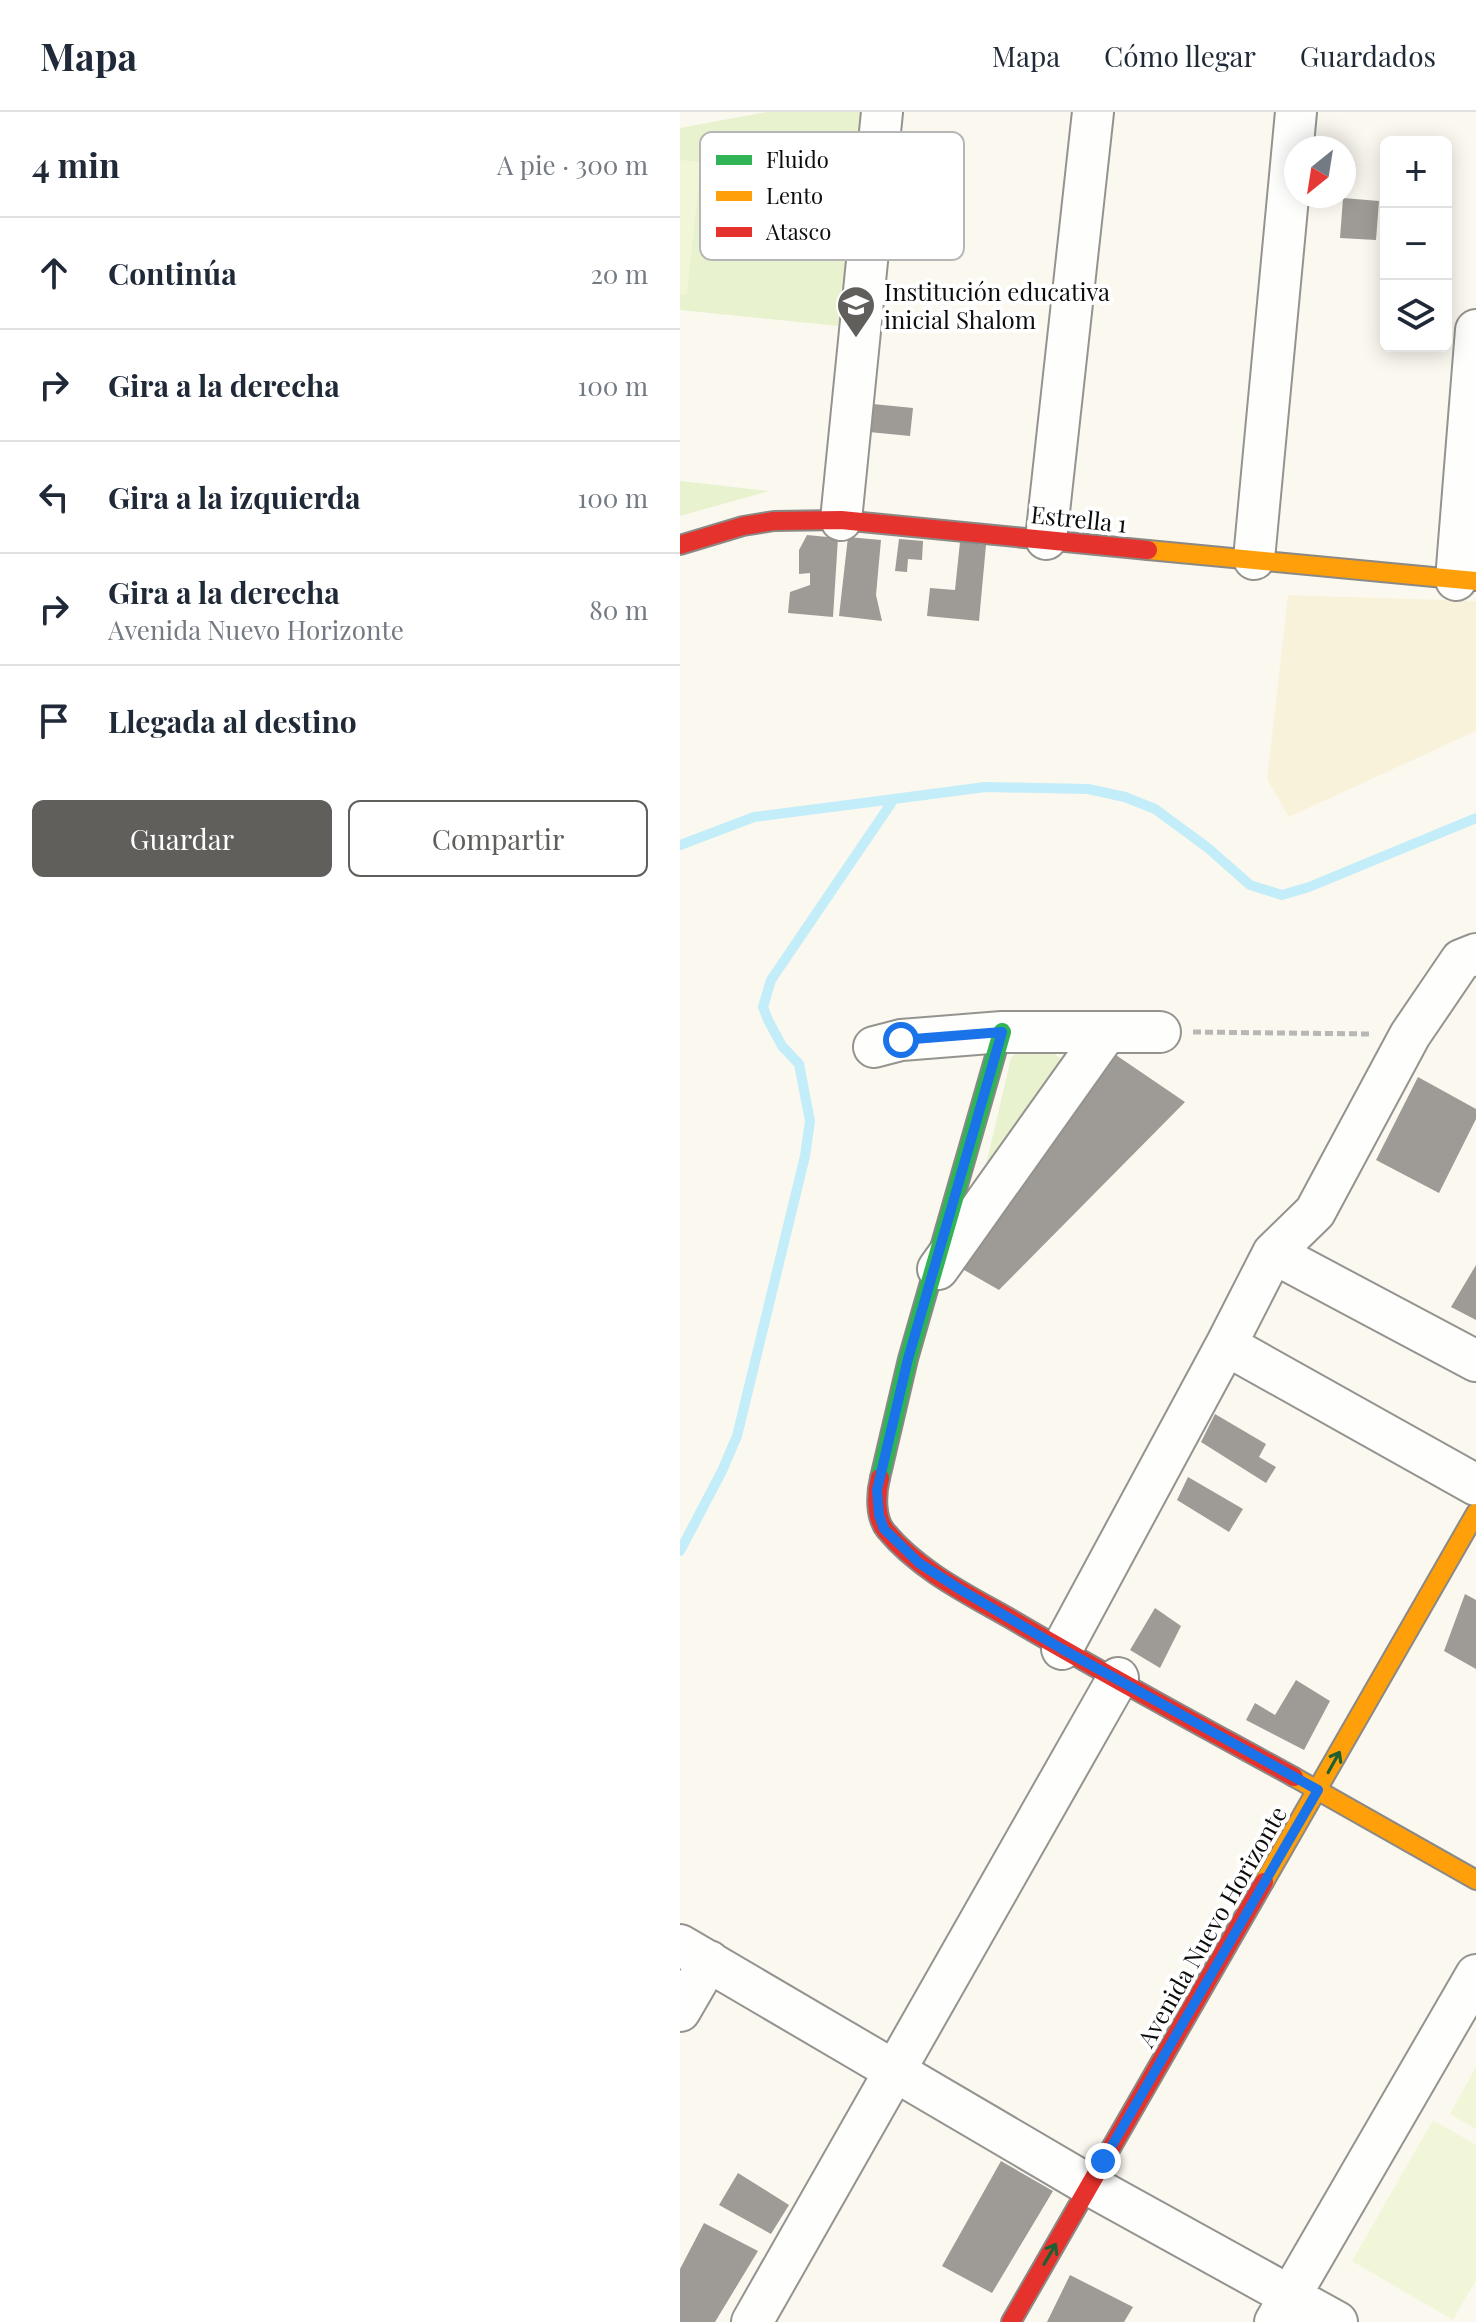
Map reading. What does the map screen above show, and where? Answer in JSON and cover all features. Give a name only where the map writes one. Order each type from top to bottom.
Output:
[{"type":"street","points":[[880,132],[882,112]]},
{"type":"street","points":[[1046,539],[1093,112]]},
{"type":"street","points":[[1254,559],[1296,112]]},
{"type":"street","points":[[841,520],[867,260]]},
{"type":"street","points":[[1466,580],[1476,330]]},
{"type":"street","name":"Estrella 1","points":[[680,545],[743,526],[774,521],[841,520],[1466,580]]},
{"type":"street","points":[[1062,1649],[1273,1253],[1315,1212],[1410,1035],[1461,960],[1476,954]]},
{"type":"street","points":[[874,1047],[901,1040],[1002,1032],[1160,1032]]},
{"type":"street","points":[[1002,1032],[908,1359],[877,1490],[879,1515],[884,1529],[919,1563],[1062,1649],[1476,1880]]},
{"type":"street","points":[[932,1279],[1106,1033]]},
{"type":"street","points":[[1273,1253],[1476,1361]]},
{"type":"street","points":[[1226,1345],[1476,1485]]},
{"type":"street","name":"Avenida Nuevo Horizonte","points":[[1011,2322],[1476,1513]]},
{"type":"street","points":[[752,2322],[1118,1678]]},
{"type":"street","points":[[680,2011],[694,1953],[1089,2185],[1283,2309],[1337,2322]]},
{"type":"street","points":[[1283,2309],[1476,1975]]},
{"type":"path","points":[[1160,1032],[1410,1035]]},
{"type":"shaded area","points":[[1288,595],[1476,601],[1476,731],[1289,817],[1267,779]]},
{"type":"green space","points":[[767,112],[867,112],[865,132],[700,132],[700,260],[854,260],[848,327],[680,310],[680,128]]},
{"type":"green space","points":[[680,160],[700,162],[700,171],[687,294],[680,294]]},
{"type":"green space","points":[[680,481],[769,491],[680,516]]},
{"type":"green space","points":[[1021,1049],[1051,1051],[1062,1060],[989,1167],[986,1165],[1011,1058]]},
{"type":"green space","points":[[1476,2067],[1476,2129],[1450,2114]]},
{"type":"green space","points":[[1433,2120],[1476,2145],[1476,2280],[1453,2320],[1352,2261]]},
{"type":"building","points":[[1356,199],[1379,201],[1376,240],[1340,238],[1342,208],[1356,208]]},
{"type":"building","points":[[873,404],[913,408],[910,436],[869,432]]},
{"type":"building","points":[[807,535],[838,538],[833,617],[788,613],[790,592],[810,585],[810,573],[799,574],[799,550]]},
{"type":"building","points":[[848,537],[881,540],[876,595],[882,621],[839,616]]},
{"type":"building","points":[[899,539],[923,541],[922,560],[908,559],[907,572],[895,571]]},
{"type":"building","points":[[960,542],[986,545],[979,621],[927,616],[930,588],[955,590]]},
{"type":"building","points":[[1110,1051],[1185,1102],[999,1290],[952,1263]]},
{"type":"building","points":[[1418,1077],[1476,1109],[1476,1119],[1439,1193],[1376,1160]]},
{"type":"building","points":[[1476,1265],[1476,1320],[1451,1307]]},
{"type":"building","points":[[1215,1414],[1266,1444],[1259,1457],[1276,1467],[1266,1483],[1201,1442]]},
{"type":"building","points":[[1188,1477],[1243,1509],[1229,1532],[1177,1500]]},
{"type":"building","points":[[1465,1594],[1476,1600],[1476,1669],[1444,1651]]},
{"type":"building","points":[[1155,1608],[1181,1626],[1160,1668],[1130,1650]]},
{"type":"building","points":[[1296,1680],[1330,1701],[1304,1750],[1246,1720],[1255,1703],[1275,1715]]},
{"type":"building","points":[[1001,2161],[1053,2191],[992,2293],[942,2266]]},
{"type":"building","points":[[738,2173],[789,2205],[771,2234],[719,2205]]},
{"type":"building","points":[[704,2223],[758,2251],[715,2322],[680,2322],[680,2269]]},
{"type":"building","points":[[1070,2275],[1133,2307],[1124,2322],[1047,2322]]},
{"type":"waterway","points":[[680,1551],[737,1436],[805,1156],[810,1121],[799,1064],[782,1046],[763,1007],[771,980],[894,799],[985,787],[1088,789],[1125,797],[1155,809],[1208,848],[1250,885],[1282,895],[1309,887],[1476,818]]},
{"type":"waterway","points":[[680,845],[754,817],[894,799]]},
{"type":"traffic: fast","points":[[880,1478],[908,1359],[1002,1032]]},
{"type":"traffic: slow","points":[[1148,550],[1476,581]]},
{"type":"traffic: slow","points":[[1264,1882],[1476,1513]]},
{"type":"traffic: slow","points":[[1294,1777],[1476,1880]]},
{"type":"traffic: jam","points":[[680,545],[743,526],[774,521],[841,520],[1148,550]]},
{"type":"traffic: jam","points":[[880,1478],[877,1506],[882,1526],[930,1571],[1085,1662],[1294,1777]]},
{"type":"traffic: jam","points":[[1011,2322],[1264,1882]]},
{"type":"place","name":"Institución educativa inicial Shalom","points":[[856,339]]},
{"type":"route","points":[[901,1040],[1002,1032],[908,1359],[877,1490],[879,1515],[884,1529],[919,1563],[961,1590],[1318,1790],[1103,2161]]}]
